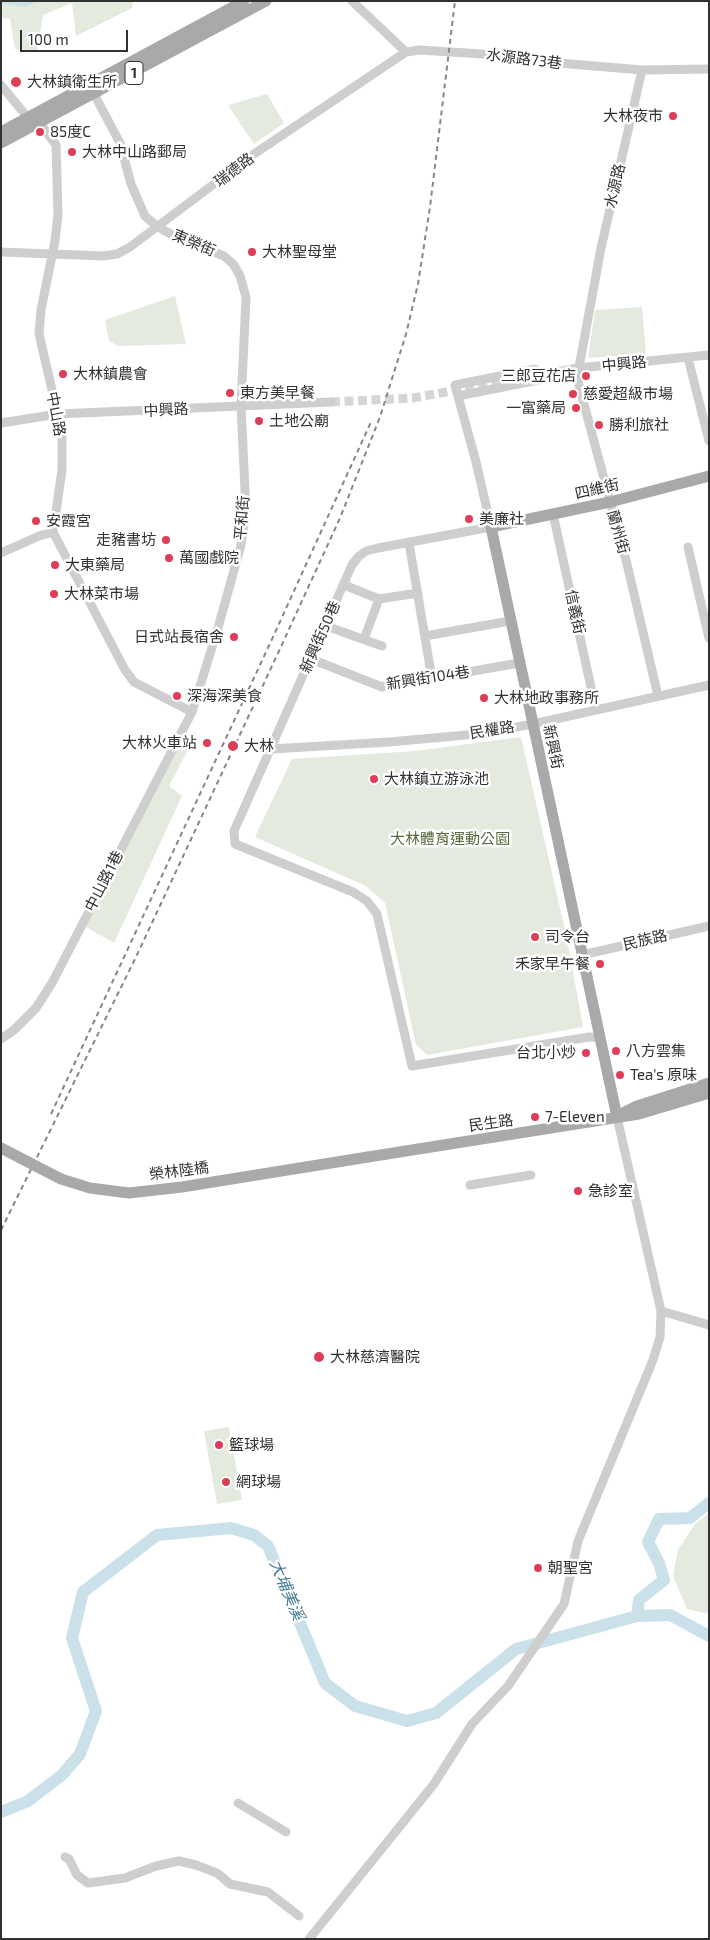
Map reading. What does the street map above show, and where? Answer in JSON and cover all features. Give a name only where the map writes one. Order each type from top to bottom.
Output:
[{"type":"main road","name":"1","points":[[1,143],[94,94],[244,1]]},
{"type":"main road","name":"1","points":[[1,132],[266,1]]},
{"type":"main road","name":"四維街","points":[[491,527],[610,502],[709,476]]},
{"type":"main road","name":"新興街","points":[[491,527],[618,1117]]},
{"type":"main road","name":"民生路","points":[[618,1117],[637,1106],[709,1083]]},
{"type":"main road","name":"民生路","points":[[368,1157],[639,1114],[709,1093]]},
{"type":"main road","name":"榮林陸橋","points":[[1,1148],[61,1179],[90,1188],[129,1193],[182,1187],[368,1157]]},
{"type":"street","points":[[352,1],[406,52]]},
{"type":"street","name":"水源路73巷","points":[[406,52],[420,50],[482,54],[642,70]]},
{"type":"street","name":"瑞德路","points":[[1,252],[103,256],[117,254],[158,228],[254,154],[406,52]]},
{"type":"street","points":[[642,70],[709,69]]},
{"type":"street","name":"水源路","points":[[578,368],[601,248],[642,70]]},
{"type":"street","points":[[1,85],[28,118],[40,123]]},
{"type":"street","name":"東榮街","points":[[94,94],[120,143],[139,206],[146,216],[158,228],[224,256],[234,264],[240,276],[246,297],[241,406]]},
{"type":"street","name":"中山路","points":[[40,123],[56,145],[58,215],[41,310],[39,334],[62,433],[62,470],[53,532]]},
{"type":"street","name":"中興路","points":[[542,375],[578,368],[709,355]]},
{"type":"street","points":[[688,358],[709,441]]},
{"type":"street","name":"蘭州街","points":[[578,368],[577,378],[627,564],[658,696]]},
{"type":"street","name":"新興街","points":[[491,527],[455,385],[535,369],[542,375]]},
{"type":"street","points":[[458,396],[538,380],[542,375]]},
{"type":"street","name":"中興路","points":[[1,423],[58,414],[331,402]]},
{"type":"street","name":"平和街","points":[[192,712],[241,545],[246,510],[241,406]]},
{"type":"street","name":"信義街","points":[[553,514],[596,710]]},
{"type":"street","name":"新興街50巷","points":[[491,527],[366,551],[352,565],[234,831],[235,844],[353,892],[366,900],[377,914],[412,1066],[589,1037],[600,1038]]},
{"type":"street","points":[[1,553],[39,536],[53,532],[125,670],[134,682],[192,712]]},
{"type":"street","points":[[409,543],[432,678]]},
{"type":"street","points":[[688,547],[709,638]]},
{"type":"street","points":[[344,584],[379,599],[418,593]]},
{"type":"street","points":[[364,639],[379,599]]},
{"type":"street","points":[[425,636],[510,621]]},
{"type":"street","points":[[326,626],[382,646]]},
{"type":"street","name":"新興街104巷","points":[[311,659],[382,688],[519,663]]},
{"type":"street","name":"民權路","points":[[272,749],[389,742],[478,734],[533,724],[709,685]]},
{"type":"street","name":"中山路1巷","points":[[1,1039],[14,1030],[36,1008],[52,983],[192,712]]},
{"type":"street","name":"民族路","points":[[582,955],[709,926]]},
{"type":"street","points":[[309,1939],[434,1784],[472,1724],[508,1686],[564,1604],[578,1541],[653,1360],[660,1337],[661,1311],[618,1117]]},
{"type":"street","points":[[470,1184],[531,1175]]},
{"type":"street","points":[[661,1311],[709,1325]]},
{"type":"street","points":[[238,1803],[286,1832]]},
{"type":"street","points":[[65,1857],[69,1859],[77,1875],[88,1883],[125,1878],[156,1866],[179,1861],[196,1865],[217,1873],[230,1884],[268,1892],[299,1916]]},
{"type":"green space","points":[[1,1],[133,1],[132,8],[76,36],[72,3],[43,15],[37,52],[15,49],[10,19],[1,18]]},
{"type":"green space","points":[[267,94],[284,123],[254,144],[228,105]]},
{"type":"green space","points":[[175,296],[186,344],[119,346],[109,341],[105,320]]},
{"type":"green space","points":[[642,307],[646,354],[588,358],[595,310]]},
{"type":"green space","name":"大林體育運動公園","points":[[521,737],[567,939],[583,1027],[427,1055],[416,1045],[385,903],[366,886],[255,837],[292,759],[415,751]]},
{"type":"green space","points":[[179,744],[189,748],[169,786],[182,796],[114,943],[86,927]]},
{"type":"green space","points":[[229,1427],[242,1500],[217,1504],[204,1431]]},
{"type":"green space","points":[[709,1513],[709,1614],[687,1609],[673,1576],[678,1550],[695,1524]]},
{"type":"water","points":[[1,1],[39,1],[24,7],[1,3]]},
{"type":"waterway","points":[[637,1616],[639,1600],[664,1580],[659,1563],[648,1542],[659,1519],[690,1518],[709,1503]]},
{"type":"waterway","name":"大埔美溪","points":[[1,1812],[28,1801],[62,1775],[80,1754],[96,1711],[72,1638],[83,1592],[157,1535],[231,1528],[254,1535],[268,1546],[325,1683],[355,1706],[407,1721],[436,1713],[516,1649],[637,1616],[670,1615],[709,1636]]},
{"type":"tunnel","points":[[331,402],[413,398],[539,375]]},
{"type":"railway","points":[[1,1230],[136,957],[279,651],[340,518],[380,417],[406,334],[418,284],[430,207],[455,1]]},
{"type":"railway","points":[[51,1114],[371,422]]},
{"type":"place","name":"大林鎮衛生所","points":[[16,82]]},
{"type":"place","name":"大林夜市","points":[[673,116]]},
{"type":"place","name":"85度C","points":[[40,132]]},
{"type":"place","name":"大林中山路郵局","points":[[72,152]]},
{"type":"place","name":"大林聖母堂","points":[[252,252]]},
{"type":"place","name":"大林鎮農會","points":[[63,374]]},
{"type":"place","name":"三郎豆花店","points":[[586,376]]},
{"type":"place","name":"東方美早餐","points":[[230,393]]},
{"type":"place","name":"慈愛超級市場","points":[[573,394]]},
{"type":"place","name":"一富藥局","points":[[576,408]]},
{"type":"place","name":"土地公廟","points":[[259,421]]},
{"type":"place","name":"勝利旅社","points":[[599,425]]},
{"type":"place","name":"美廉社","points":[[469,519]]},
{"type":"place","name":"安霞宮","points":[[36,521]]},
{"type":"place","name":"走豬書坊","points":[[166,540]]},
{"type":"place","name":"萬國戲院","points":[[169,558]]},
{"type":"place","name":"大東藥局","points":[[55,565]]},
{"type":"place","name":"大林菜市場","points":[[54,594]]},
{"type":"place","name":"日式站長宿舍","points":[[234,637]]},
{"type":"place","name":"深海深美食","points":[[177,696]]},
{"type":"place","name":"大林地政事務所","points":[[484,698]]},
{"type":"place","name":"大林火車站","points":[[207,743]]},
{"type":"place","name":"大林","points":[[233,746]]},
{"type":"place","name":"大林鎮立游泳池","points":[[374,779]]},
{"type":"place","name":"司令台","points":[[535,937]]},
{"type":"place","name":"禾家早午餐","points":[[600,964]]},
{"type":"place","name":"八方雲集","points":[[616,1051]]},
{"type":"place","name":"台北小炒","points":[[586,1053]]},
{"type":"place","name":"Tea's 原味","points":[[620,1075]]},
{"type":"place","name":"7-Eleven","points":[[535,1117]]},
{"type":"place","name":"急診室","points":[[578,1191]]},
{"type":"place","name":"大林慈濟醫院","points":[[319,1357]]},
{"type":"place","name":"籃球場","points":[[219,1445]]},
{"type":"place","name":"網球場","points":[[226,1482]]},
{"type":"place","name":"朝聖宮","points":[[538,1568]]}]
